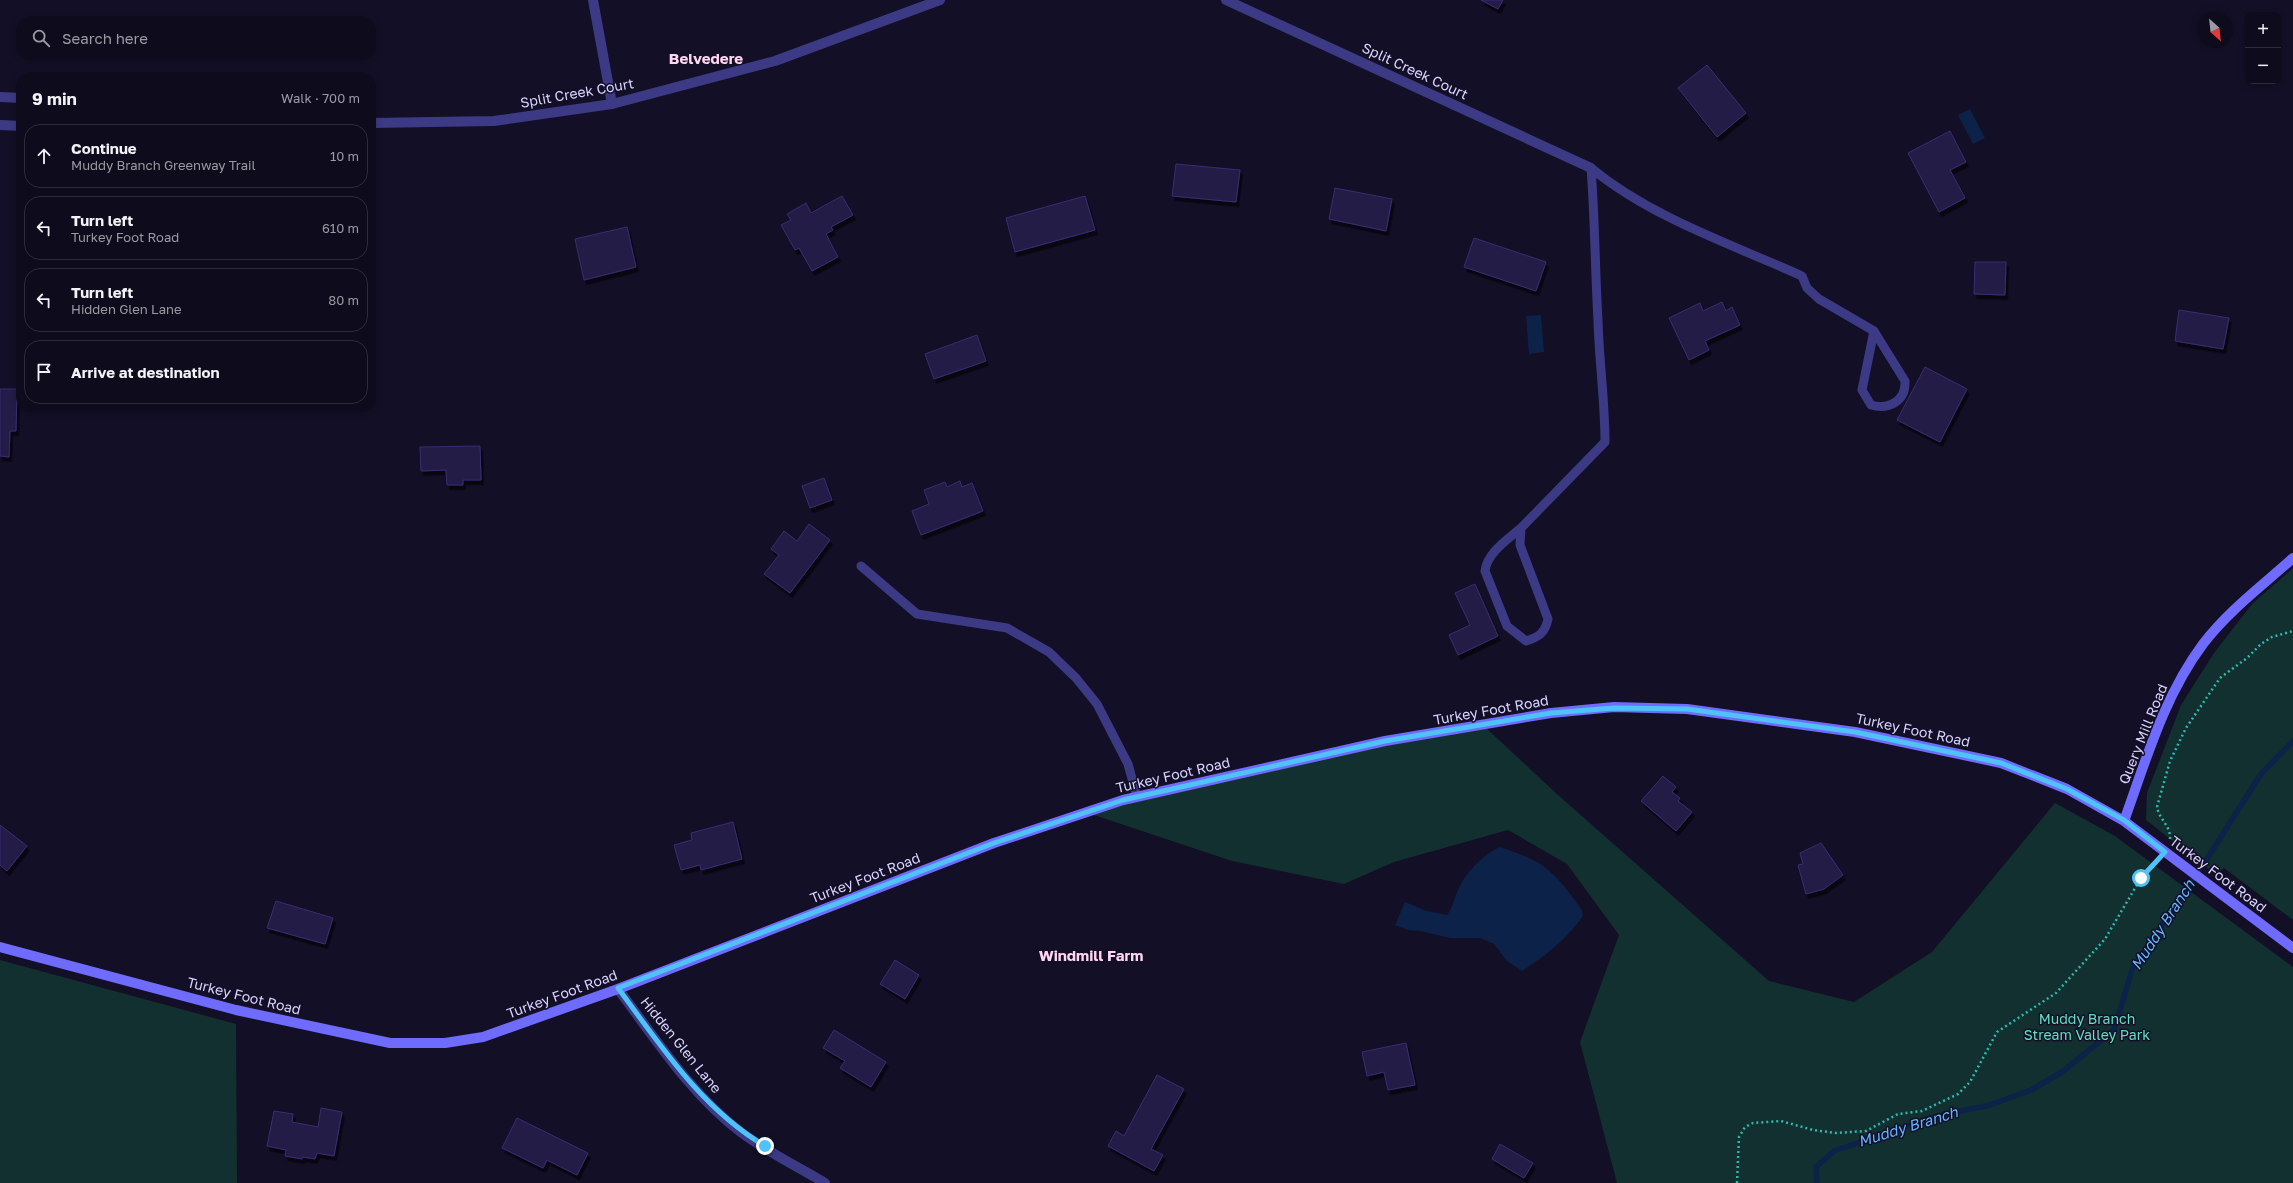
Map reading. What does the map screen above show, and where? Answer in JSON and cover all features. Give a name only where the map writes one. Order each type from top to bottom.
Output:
[{"type":"street","points":[[593,0],[612,104]]},
{"type":"street","name":"Split Creek Court","points":[[376,123],[494,121],[612,104],[775,61],[940,0]]},
{"type":"street","name":"Split Creek Court","points":[[1226,0],[1591,168]]},
{"type":"street","points":[[0,97],[16,98]]},
{"type":"street","points":[[0,125],[16,126]]},
{"type":"street","name":"Query Mill Road","points":[[2124,820],[2169,698],[2204,644],[2243,602],[2293,558]]},
{"type":"street","name":"Turkey Foot Road","points":[[0,947],[236,1010],[390,1043],[445,1043],[483,1037],[618,988],[994,843],[1085,812],[1137,797],[1385,741],[1551,713],[1614,708],[1687,709],[1855,732],[2001,763],[2067,789],[2124,820],[2293,948]]},
{"type":"street","name":"Hidden Glen Lane","points":[[618,988],[677,1066],[711,1105],[742,1133],[825,1183]]},
{"type":"lane","points":[[1591,168],[1616,189],[1659,213],[1802,276],[1807,288],[1819,299],[1874,331],[1905,381],[1905,390],[1894,404],[1882,408],[1872,405],[1862,390],[1874,331]]},
{"type":"lane","points":[[1521,528],[1520,545],[1548,619],[1545,630],[1538,637],[1526,641],[1506,626],[1485,572],[1486,563],[1497,549],[1521,528],[1605,442],[1605,397],[1598,321],[1596,227],[1591,168]]},
{"type":"lane","points":[[861,566],[917,614],[1007,628],[1049,652],[1076,678],[1097,704],[1128,764],[1137,797]]},
{"type":"path","points":[[1737,1183],[1739,1137],[1745,1127],[1753,1123],[1781,1121],[1813,1130],[1836,1133],[1866,1130],[1898,1114],[1922,1111],[1958,1094],[1970,1082],[1997,1032],[2056,993],[2105,939],[2141,878],[2170,846],[2170,835],[2168,828],[2158,813],[2157,807],[2170,761],[2186,728],[2220,678],[2247,658],[2261,644],[2272,637],[2293,631]]},
{"type":"green space","points":[[2293,568],[2293,920],[2224,868],[2216,875],[2146,820],[2147,793],[2181,705],[2214,653],[2252,604]]},
{"type":"green space","name":"Muddy Branch Stream Valley Park","points":[[1484,726],[1558,795],[1769,981],[1854,1002],[1932,952],[2055,803],[2115,836],[2293,967],[2293,1183],[1617,1183],[1580,1042],[1619,935],[1567,864],[1508,830],[1394,862],[1344,884],[1232,861],[1085,812],[1385,741]]},
{"type":"green space","points":[[0,960],[236,1024],[237,1183],[0,1183]]},
{"type":"water","points":[[1970,109],[1985,138],[1973,144],[1958,115]]},
{"type":"water","points":[[1541,315],[1544,352],[1529,354],[1526,316]]},
{"type":"water","points":[[1500,847],[1516,852],[1539,863],[1556,877],[1582,910],[1583,916],[1570,932],[1539,959],[1522,971],[1507,961],[1494,944],[1480,938],[1450,938],[1420,931],[1408,930],[1395,925],[1405,902],[1427,911],[1447,915],[1467,874],[1483,858]]},
{"type":"building","points":[[1481,0],[1503,0],[1498,9]]},
{"type":"building","points":[[1707,65],[1746,113],[1717,137],[1678,88]]},
{"type":"building","points":[[1950,131],[1966,162],[1950,170],[1965,198],[1939,212],[1908,153]]},
{"type":"building","points":[[1176,164],[1240,170],[1236,202],[1172,196]]},
{"type":"building","points":[[1335,188],[1392,199],[1386,231],[1329,219]]},
{"type":"building","points":[[842,196],[853,215],[831,227],[833,230],[826,234],[838,257],[812,271],[799,248],[795,250],[781,225],[791,220],[787,214],[806,203],[811,213]]},
{"type":"building","points":[[1085,196],[1095,230],[1015,252],[1006,218]]},
{"type":"building","points":[[627,227],[636,267],[584,280],[575,239]]},
{"type":"building","points":[[1474,238],[1546,262],[1536,291],[1464,267]]},
{"type":"building","points":[[1975,262],[2006,262],[2005,295],[1974,294]]},
{"type":"building","points":[[1722,302],[1726,311],[1732,307],[1740,325],[1705,341],[1709,350],[1689,360],[1669,318],[1700,303],[1703,311]]},
{"type":"building","points":[[2179,310],[2229,318],[2223,349],[2175,341]]},
{"type":"building","points":[[977,335],[986,361],[934,379],[925,354]]},
{"type":"building","points":[[1925,367],[1967,389],[1940,442],[1897,420]]},
{"type":"building","points":[[0,389],[16,389],[16,431],[10,431],[9,457],[0,456]]},
{"type":"building","points":[[480,446],[481,480],[463,480],[463,485],[447,485],[446,470],[421,471],[420,447]]},
{"type":"building","points":[[824,478],[832,500],[810,508],[802,486]]},
{"type":"building","points":[[960,481],[962,487],[972,483],[983,511],[921,535],[912,511],[929,504],[924,490],[945,482],[947,487]]},
{"type":"building","points":[[809,524],[830,540],[790,593],[764,574],[779,555],[771,549],[784,531],[797,541]]},
{"type":"building","points":[[1475,584],[1498,636],[1458,655],[1449,635],[1470,625],[1455,593]]},
{"type":"building","points":[[1663,776],[1676,787],[1672,792],[1680,798],[1678,801],[1692,812],[1676,831],[1641,801]]},
{"type":"building","points":[[733,822],[742,859],[701,870],[700,865],[681,870],[674,845],[692,840],[691,833]]},
{"type":"building","points":[[0,825],[27,846],[7,871],[0,865]]},
{"type":"building","points":[[1821,843],[1843,875],[1824,889],[1806,894],[1798,865],[1803,864],[1800,853]]},
{"type":"building","points":[[276,901],[333,918],[325,944],[267,928]]},
{"type":"building","points":[[895,960],[919,975],[905,999],[880,984]]},
{"type":"building","points":[[834,1030],[886,1062],[871,1087],[840,1068],[845,1061],[823,1048]]},
{"type":"building","points":[[1406,1043],[1415,1085],[1388,1090],[1384,1072],[1367,1076],[1362,1052]]},
{"type":"building","points":[[1157,1075],[1184,1089],[1151,1149],[1163,1155],[1154,1171],[1108,1146],[1116,1131],[1124,1136]]},
{"type":"building","points":[[321,1108],[342,1112],[334,1156],[317,1153],[315,1159],[303,1157],[302,1159],[285,1156],[286,1150],[267,1146],[274,1111],[293,1114],[292,1122],[318,1127]]},
{"type":"building","points":[[517,1118],[588,1153],[577,1175],[547,1160],[543,1168],[502,1148]]},
{"type":"building","points":[[1500,1144],[1533,1163],[1524,1178],[1492,1159]]},
{"type":"waterway","name":"Muddy Branch","points":[[1817,1183],[1816,1167],[1834,1151],[1937,1116],[1990,1105],[2031,1090],[2062,1072],[2114,1030],[2133,967],[2212,851],[2261,774],[2293,741]]},
{"type":"district","name":"Belvedere","points":[[706,59]]},
{"type":"district","name":"Windmill Farm","points":[[1091,956]]},
{"type":"route","points":[[765,1146],[742,1133],[711,1105],[677,1066],[618,988],[994,843],[1085,812],[1123,800],[1385,741],[1484,726],[1551,713],[1614,708],[1687,709],[1855,732],[2001,763],[2067,789],[2124,820],[2165,852],[2141,878]]}]
